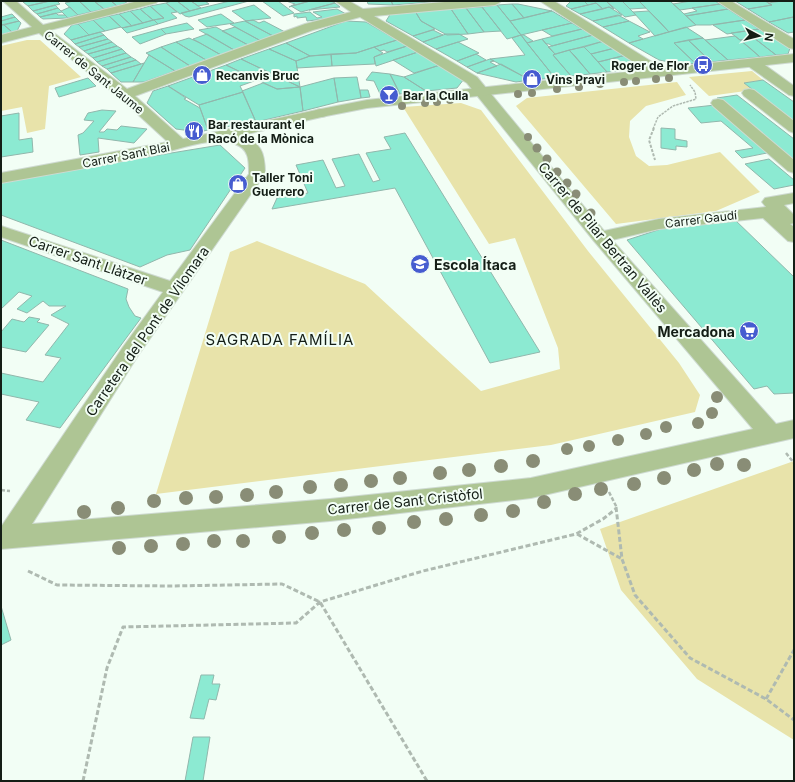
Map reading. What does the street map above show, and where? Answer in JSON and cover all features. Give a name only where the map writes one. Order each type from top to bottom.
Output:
[{"type":"street","name":"Carrer de Sant Jaume","points":[[9,1],[41,29],[125,95],[179,144]]},
{"type":"street","points":[[1,39],[151,1]]},
{"type":"street","name":"Carrer de Pilar Bertran Vallès","points":[[341,1],[472,80],[600,237],[772,435]]},
{"type":"street","points":[[125,95],[309,27],[362,13],[495,1]]},
{"type":"street","points":[[546,1],[660,73]]},
{"type":"street","points":[[723,1],[794,45]]},
{"type":"street","points":[[483,92],[794,58]]},
{"type":"street","points":[[753,63],[794,92]]},
{"type":"street","name":"Carrer Sant Blai","points":[[1,178],[155,150],[360,105],[483,92]]},
{"type":"street","points":[[749,93],[794,128]]},
{"type":"street","points":[[718,102],[794,168]]},
{"type":"street","name":"Carretera del Pont de Vilomara","points":[[6,538],[130,352],[257,174],[256,155],[248,144],[236,140],[216,137]]},
{"type":"street","points":[[787,199],[771,202],[794,224]]},
{"type":"street","name":"Carrer Gaudí","points":[[600,237],[659,224],[767,212],[794,237]]},
{"type":"street","name":"Carrer Sant Llàtzer","points":[[1,231],[174,289]]},
{"type":"street","name":"Carrer de Sant Cristòfol","points":[[6,538],[330,510],[531,488],[794,429]]},
{"type":"path","points":[[655,160],[649,140],[658,117],[673,106],[696,99],[695,92],[675,72]]},
{"type":"path","points":[[83,781],[107,668],[123,627],[296,623],[320,602],[423,570],[576,534],[603,519],[617,508],[622,559],[635,595],[690,658],[766,699],[794,720]]},
{"type":"path","points":[[576,534],[622,559]]},
{"type":"path","points":[[28,571],[57,585],[172,586],[282,584],[320,602],[427,781]]},
{"type":"path","points":[[766,699],[794,650]]},
{"type":"shaded area","points":[[27,40],[40,40],[81,77],[49,86],[45,129],[27,133],[22,107],[1,111],[1,46]]},
{"type":"shaded area","points":[[752,71],[763,80],[744,83],[753,90],[709,96],[689,77]]},
{"type":"shaded area","points":[[677,82],[686,95],[646,106],[630,121],[629,137],[636,156],[649,166],[667,165],[720,152],[760,192],[716,211],[616,224],[516,106],[527,98]]},
{"type":"shaded area","points":[[461,103],[481,110],[588,251],[679,363],[700,395],[695,412],[551,445],[156,494],[230,252],[257,241],[365,284],[481,391],[560,369],[558,348],[515,238],[489,244],[403,107]]},
{"type":"shaded area","points":[[794,461],[794,740],[697,679],[621,590],[600,529]]},
{"type":"building","points":[[50,1],[28,6],[23,2]]},
{"type":"building","points":[[57,1],[60,4],[33,11],[28,6]]},
{"type":"building","points":[[79,1],[91,12],[78,15],[65,3]]},
{"type":"building","points":[[79,1],[94,1],[104,9],[91,12]]},
{"type":"building","points":[[111,1],[117,6],[104,9],[95,2]]},
{"type":"building","points":[[111,1],[128,1],[117,6]]},
{"type":"building","points":[[177,1],[190,11],[180,14],[166,3]]},
{"type":"building","points":[[177,1],[191,1],[201,8],[190,11]]},
{"type":"building","points":[[191,1],[205,1],[209,4],[198,6]]},
{"type":"building","points":[[230,1],[249,1],[189,17],[181,13]]},
{"type":"building","points":[[262,1],[278,1],[294,13],[283,16]]},
{"type":"building","points":[[286,1],[310,1],[289,7],[295,4]]},
{"type":"building","points":[[310,1],[331,1],[335,3],[301,12],[291,6]]},
{"type":"building","points":[[367,1],[391,1],[393,5],[368,4]]},
{"type":"building","points":[[391,1],[430,1],[431,2],[393,5]]},
{"type":"building","points":[[571,1],[584,1],[588,5],[571,9],[566,6]]},
{"type":"building","points":[[584,1],[606,1],[614,9],[609,7],[603,9],[596,3],[588,5]]},
{"type":"building","points":[[606,1],[622,1],[636,15],[625,17]]},
{"type":"building","points":[[622,1],[639,1],[646,8],[630,9]]},
{"type":"building","points":[[639,1],[670,1],[696,25],[669,32]]},
{"type":"building","points":[[691,1],[715,1],[720,4],[680,10],[673,4]]},
{"type":"building","points":[[735,1],[765,1],[772,5],[748,9]]},
{"type":"building","points":[[794,1],[794,17],[769,22],[748,9],[772,5],[768,3]]},
{"type":"building","points":[[166,3],[177,12],[171,13],[177,18],[158,24],[154,20],[164,18],[150,6]]},
{"type":"building","points":[[335,3],[340,7],[309,10]]},
{"type":"building","points":[[596,3],[603,9],[580,14],[571,9]]},
{"type":"building","points":[[512,4],[524,18],[510,21],[497,5]]},
{"type":"building","points":[[512,4],[518,4],[552,11],[524,18]]},
{"type":"building","points":[[720,4],[728,9],[686,16],[684,14],[697,11],[692,8]]},
{"type":"building","points":[[55,5],[58,8],[37,14],[33,11]]},
{"type":"building","points":[[254,5],[271,18],[246,21],[232,11]]},
{"type":"building","points":[[497,5],[521,35],[507,39],[482,7]]},
{"type":"building","points":[[150,6],[164,18],[153,20],[140,9]]},
{"type":"building","points":[[70,7],[78,15],[68,18],[61,11]]},
{"type":"building","points":[[482,7],[501,31],[484,32],[466,8]]},
{"type":"building","points":[[609,7],[622,15],[593,21],[580,14]]},
{"type":"building","points":[[58,8],[62,12],[40,17],[37,14]]},
{"type":"building","points":[[466,8],[484,32],[468,34],[451,9]]},
{"type":"building","points":[[140,9],[153,20],[143,23],[130,11]]},
{"type":"building","points":[[337,9],[346,14],[325,19],[307,21],[306,17],[294,17],[294,14],[310,12],[317,18],[322,17],[313,12]]},
{"type":"building","points":[[451,9],[468,34],[447,35],[421,21],[415,11]]},
{"type":"building","points":[[728,9],[745,20],[710,25],[696,25],[686,16]]},
{"type":"building","points":[[130,11],[143,23],[132,26],[119,14]]},
{"type":"building","points":[[415,11],[421,21],[435,29],[413,36],[386,21],[391,13]]},
{"type":"building","points":[[552,11],[572,23],[521,35],[510,21]]},
{"type":"building","points":[[649,11],[669,32],[655,36],[633,12]]},
{"type":"building","points":[[56,13],[58,15],[65,15],[68,18],[43,19],[40,17]]},
{"type":"building","points":[[12,14],[15,17],[1,21],[1,17]]},
{"type":"building","points":[[119,14],[132,26],[122,28],[109,16]]},
{"type":"building","points":[[221,14],[234,23],[207,27],[198,20]]},
{"type":"building","points":[[618,15],[629,21],[603,27],[593,21]]},
{"type":"building","points":[[109,16],[121,27],[105,31],[93,20]]},
{"type":"building","points":[[15,17],[19,21],[1,25],[1,21]]},
{"type":"building","points":[[794,17],[794,32],[788,33],[769,22]]},
{"type":"building","points":[[93,20],[105,31],[89,35],[78,24]]},
{"type":"building","points":[[154,20],[158,24],[127,33],[122,28]]},
{"type":"building","points":[[253,20],[259,23],[264,21],[285,32],[273,36],[245,21]]},
{"type":"building","points":[[745,20],[759,29],[727,34],[713,25]]},
{"type":"building","points":[[19,21],[21,23],[17,31],[12,32],[4,25]]},
{"type":"building","points":[[245,21],[273,36],[261,41],[230,24]]},
{"type":"building","points":[[346,21],[366,22],[397,40],[356,53],[310,56],[286,43]]},
{"type":"building","points":[[629,21],[650,32],[638,36],[643,39],[629,43],[603,27]]},
{"type":"building","points":[[187,23],[194,29],[166,34],[161,29]]},
{"type":"building","points":[[572,23],[582,29],[552,36],[542,30]]},
{"type":"building","points":[[78,24],[89,35],[71,40],[64,34],[72,25]]},
{"type":"building","points":[[1,25],[4,25],[12,32],[1,35]]},
{"type":"building","points":[[216,27],[248,45],[234,50],[199,30]]},
{"type":"building","points":[[235,27],[261,41],[248,45],[222,31]]},
{"type":"building","points":[[686,27],[703,38],[674,43],[695,63],[685,65],[659,60],[629,43]]},
{"type":"building","points":[[161,29],[166,34],[140,44],[132,37]]},
{"type":"building","points":[[582,29],[593,35],[552,46],[546,44],[542,39]]},
{"type":"building","points":[[759,29],[769,35],[740,40],[731,33]]},
{"type":"building","points":[[433,30],[443,35],[423,42],[413,36]]},
{"type":"building","points":[[100,32],[104,35],[75,44],[71,40]]},
{"type":"building","points":[[207,34],[234,50],[221,55],[193,39]]},
{"type":"building","points":[[446,34],[459,34],[468,39],[436,49],[423,42]]},
{"type":"building","points":[[104,35],[108,39],[79,47],[75,44]]},
{"type":"building","points":[[521,35],[524,35],[533,41],[527,43]]},
{"type":"building","points":[[521,35],[555,78],[530,80],[490,59],[525,55],[512,38]]},
{"type":"building","points":[[593,35],[604,41],[555,54],[548,47]]},
{"type":"building","points":[[769,35],[790,48],[788,54],[776,55],[754,38]]},
{"type":"building","points":[[735,36],[760,57],[728,60],[705,40]]},
{"type":"building","points":[[189,38],[221,55],[206,60],[176,42]]},
{"type":"building","points":[[703,38],[728,60],[711,62],[688,40]]},
{"type":"building","points":[[754,38],[776,55],[760,57],[740,40]]},
{"type":"building","points":[[108,39],[112,42],[84,51],[79,47]]},
{"type":"building","points":[[542,39],[555,54],[553,55],[571,76],[555,78],[527,43]]},
{"type":"building","points":[[397,40],[407,46],[387,52],[384,50],[380,51],[374,47]]},
{"type":"building","points":[[688,40],[711,62],[695,63],[674,43]]},
{"type":"building","points":[[604,41],[615,48],[591,54],[584,47]]},
{"type":"building","points":[[112,42],[117,46],[88,54],[84,51]]},
{"type":"building","points":[[176,42],[206,60],[190,66],[161,47]]},
{"type":"building","points":[[458,42],[479,53],[457,61],[436,49]]},
{"type":"building","points":[[286,43],[310,56],[296,61],[269,49]]},
{"type":"building","points":[[117,46],[122,49],[93,58],[88,54]]},
{"type":"building","points":[[407,46],[418,52],[376,66],[374,57]]},
{"type":"building","points":[[161,47],[190,66],[175,71],[146,53]]},
{"type":"building","points":[[374,47],[383,53],[374,57],[375,64],[332,66],[331,54],[356,53]]},
{"type":"building","points":[[584,47],[607,72],[590,74],[569,50]]},
{"type":"building","points":[[615,48],[626,55],[598,62],[591,54]]},
{"type":"building","points":[[122,49],[126,53],[97,62],[93,58]]},
{"type":"building","points":[[269,49],[296,61],[300,87],[241,59]]},
{"type":"building","points":[[569,50],[590,74],[571,76],[553,55]]},
{"type":"building","points":[[418,52],[440,65],[414,73],[393,60]]},
{"type":"building","points":[[126,53],[131,57],[102,66],[97,62]]},
{"type":"building","points":[[331,54],[332,66],[297,68],[296,61],[310,56]]},
{"type":"building","points":[[476,54],[486,60],[467,67],[457,61]]},
{"type":"building","points":[[149,55],[175,71],[144,82],[133,82]]},
{"type":"building","points":[[626,55],[638,62],[633,70],[622,71],[611,59]]},
{"type":"building","points":[[131,57],[136,60],[107,69],[102,66]]},
{"type":"building","points":[[241,59],[300,87],[277,89],[226,65]]},
{"type":"building","points":[[490,59],[494,61],[490,62],[497,66],[477,73],[467,67]]},
{"type":"building","points":[[611,59],[622,71],[607,72],[598,62]]},
{"type":"building","points":[[136,60],[141,64],[111,73],[107,69]]},
{"type":"building","points":[[144,63],[133,82],[121,82],[111,73]]},
{"type":"building","points":[[501,64],[530,80],[516,82],[477,73]]},
{"type":"building","points":[[226,65],[257,80],[240,86],[243,92],[199,105],[168,86]]},
{"type":"building","points":[[440,65],[464,79],[457,88],[426,91],[404,77]]},
{"type":"building","points":[[372,72],[390,74],[400,94],[381,96],[374,81],[366,80]]},
{"type":"building","points":[[390,74],[404,77],[426,91],[400,94]]},
{"type":"building","points":[[357,77],[361,98],[338,102],[334,78]]},
{"type":"building","points":[[88,78],[96,86],[59,97],[55,88]]},
{"type":"building","points":[[334,78],[338,102],[303,111],[300,87]]},
{"type":"building","points":[[763,80],[794,102],[794,121],[744,83]]},
{"type":"building","points":[[263,83],[277,89],[300,87],[303,111],[256,122],[242,91]]},
{"type":"building","points":[[168,86],[186,98],[184,99],[200,108],[208,130],[199,132],[176,129],[147,103],[153,91]]},
{"type":"building","points":[[360,90],[368,90],[370,97],[361,98]]},
{"type":"building","points":[[243,92],[256,122],[208,130],[199,105]]},
{"type":"building","points":[[737,95],[794,139],[794,160],[717,98]]},
{"type":"building","points":[[715,105],[772,152],[742,158],[735,151],[753,148],[721,121],[701,123],[688,108]]},
{"type":"building","points":[[102,110],[116,111],[99,132],[104,132],[107,129],[117,130],[121,126],[147,129],[134,143],[98,138],[99,152],[80,155],[78,135],[83,133],[94,121],[84,120],[88,113]]},
{"type":"building","points":[[19,113],[19,140],[32,138],[33,152],[1,157],[1,116]]},
{"type":"building","points":[[661,128],[675,129],[675,139],[687,141],[687,147],[676,146],[676,150],[661,148]]},
{"type":"building","points":[[405,133],[540,352],[490,363],[395,188],[272,209],[277,198],[308,193],[296,165],[323,160],[336,188],[345,186],[332,159],[359,154],[373,182],[380,180],[366,153],[391,149],[384,137]]},
{"type":"building","points":[[220,145],[245,168],[190,250],[167,255],[140,267],[1,215],[1,181]]},
{"type":"building","points":[[769,159],[794,180],[794,185],[774,189],[745,164]]},
{"type":"building","name":"Mercadona","points":[[733,218],[794,277],[794,393],[774,394],[767,386],[754,389],[627,240],[664,228]]},
{"type":"building","points":[[1,240],[128,289],[126,299],[129,307],[135,316],[141,318],[60,428],[26,420],[39,402],[1,394],[1,373],[43,382],[61,358],[45,355],[69,324],[51,315],[66,306],[49,306],[43,301],[27,313],[17,309],[32,296],[19,292],[1,309]]},
{"type":"building","points":[[29,317],[40,319],[37,322],[49,325],[26,352],[1,347],[1,332],[12,319],[24,322]]},
{"type":"building","points":[[1,606],[11,640],[1,645]]},
{"type":"building","points":[[201,675],[214,675],[212,684],[220,684],[216,700],[209,699],[204,719],[190,718]]},
{"type":"building","points":[[193,737],[210,737],[203,781],[185,781]]},
{"type":"place","name":"Roger de Flor","points":[[703,65]]},
{"type":"place","name":"Recanvis Bruc","points":[[202,75]]},
{"type":"place","name":"Vins Pravi","points":[[532,79]]},
{"type":"place","name":"Bar la Culla","points":[[389,95]]},
{"type":"place","name":"Bar restaurant el Racó de la Mònica","points":[[194,131]]},
{"type":"place","name":"Taller Toni Guerrero","points":[[238,184]]},
{"type":"place","name":"Escola Ítaca","points":[[420,264]]},
{"type":"place","name":"Mercadona","points":[[749,331]]},
{"type":"district","name":"SAGRADA FAMÍLIA","points":[[280,339]]}]
